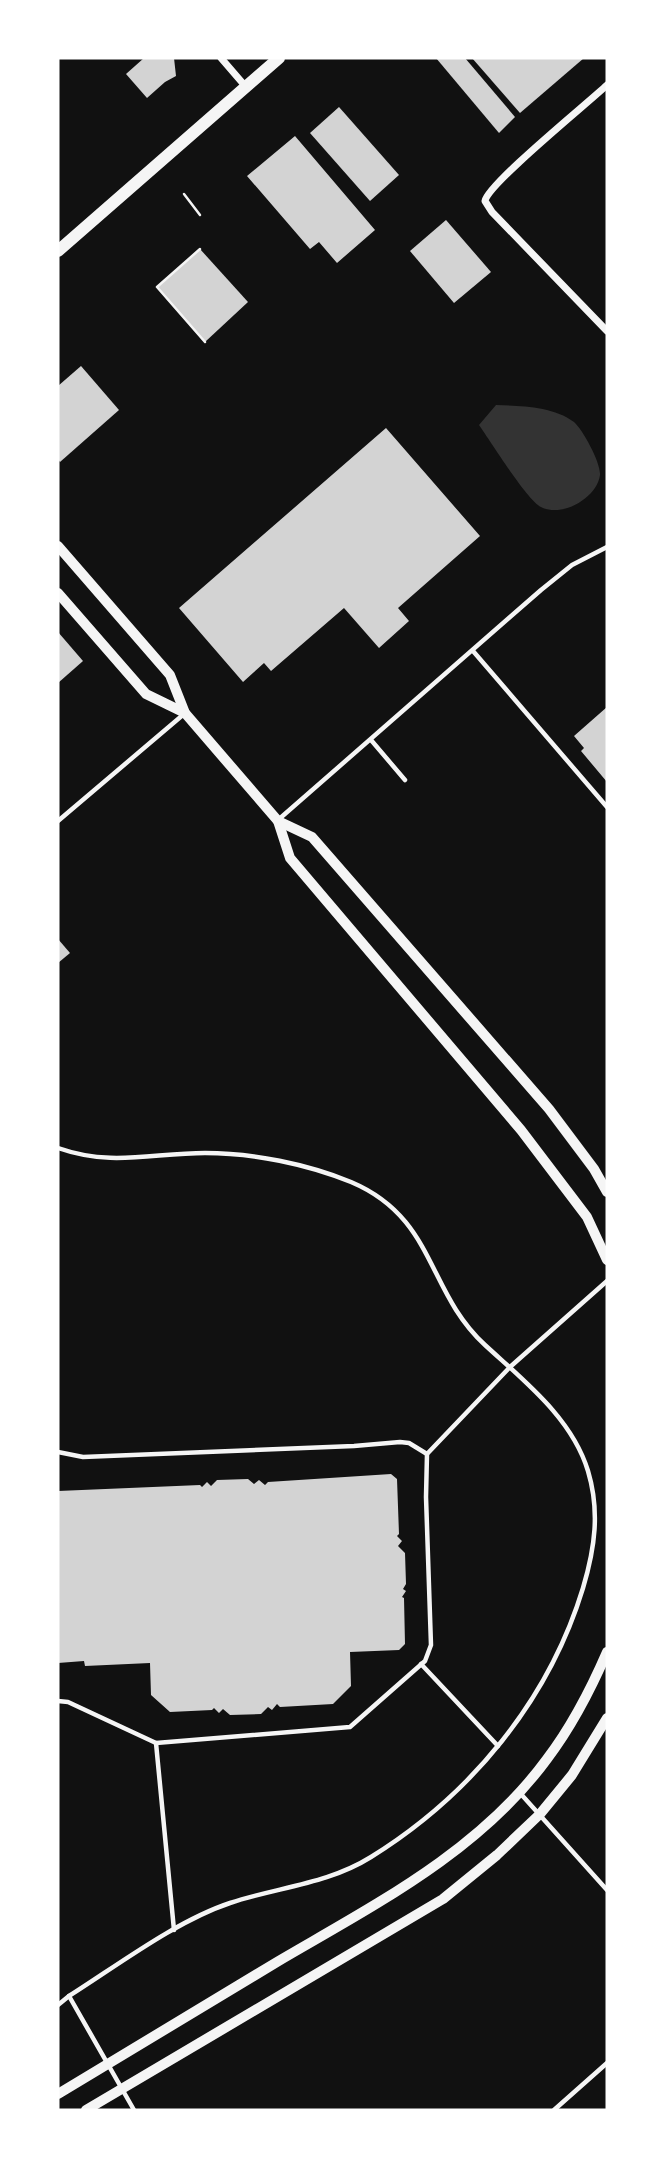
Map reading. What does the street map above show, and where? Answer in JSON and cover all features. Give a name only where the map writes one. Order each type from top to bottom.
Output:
[{"type":"main road","points":[[58,251],[279,58]]},
{"type":"street","points":[[221,58],[246,87]]},
{"type":"street","points":[[607,85],[486,194],[485,201],[492,212],[607,331]]},
{"type":"street","points":[[58,545],[170,675],[185,713],[278,821],[290,858],[521,1130],[587,1217],[607,1260]]},
{"type":"street","points":[[58,593],[146,694],[185,713]]},
{"type":"street","points":[[278,821],[312,837],[549,1109],[594,1169],[607,1192]]},
{"type":"street","points":[[58,2094],[433,1868],[482,1829],[519,1793],[547,1759],[573,1719],[607,1652]]},
{"type":"street","points":[[86,2110],[443,1899],[497,1855],[540,1814],[572,1774],[607,1718]]},
{"type":"lane","points":[[278,821],[572,565],[607,547]]},
{"type":"lane","points":[[473,651],[607,807]]},
{"type":"lane","points":[[58,821],[185,713]]},
{"type":"lane","points":[[370,740],[405,780]]},
{"type":"lane","points":[[58,1148],[85,1156],[116,1159],[204,1153],[245,1156],[326,1173],[366,1189],[387,1202],[401,1215],[423,1246],[461,1320],[558,1416],[588,1469],[596,1531],[593,1552],[576,1611],[558,1654],[533,1700],[474,1773],[427,1818],[368,1859],[332,1877],[270,1890],[226,1904],[174,1930],[58,2005]]},
{"type":"lane","points":[[58,1701],[68,1702],[156,1743],[350,1727],[425,1661],[431,1645],[426,1454],[510,1367],[607,1281]]},
{"type":"lane","points":[[58,1452],[83,1457],[354,1446],[400,1441],[409,1443],[426,1454]]},
{"type":"lane","points":[[421,1664],[498,1746]]},
{"type":"lane","points":[[156,1743],[174,1930]]},
{"type":"lane","points":[[519,1793],[607,1890]]},
{"type":"lane","points":[[69,1996],[134,2110]]},
{"type":"lane","points":[[554,2110],[607,2063]]},
{"type":"path","points":[[184,194],[200,215]]},
{"type":"path","points":[[200,249],[157,287],[205,342]]},
{"type":"shaded area","points":[[496,405],[546,410],[574,422],[591,447],[600,470],[597,483],[586,498],[559,510],[549,510],[535,502],[479,425]]},
{"type":"building","points":[[144,58],[174,58],[176,76],[147,98],[126,74]]},
{"type":"building","points":[[436,58],[465,58],[515,117],[499,133]]},
{"type":"building","points":[[472,58],[584,58],[520,113]]},
{"type":"building","points":[[339,107],[399,175],[370,201],[310,133]]},
{"type":"building","points":[[295,136],[375,230],[337,263],[319,242],[310,249],[247,176]]},
{"type":"building","points":[[446,220],[491,272],[454,303],[410,251]]},
{"type":"building","points":[[200,249],[248,302],[205,342],[157,287]]},
{"type":"building","points":[[81,366],[119,410],[60,462],[58,386]]},
{"type":"building","points":[[386,428],[480,536],[398,608],[409,621],[379,648],[344,608],[271,671],[264,663],[243,682],[179,608]]},
{"type":"building","points":[[58,632],[83,661],[58,683]]},
{"type":"building","points":[[607,707],[607,782],[581,751],[584,748],[574,736]]},
{"type":"building","points":[[58,939],[70,953],[58,963]]},
{"type":"building","points":[[391,1474],[397,1479],[397,1536],[402,1541],[398,1546],[405,1553],[406,1584],[403,1589],[406,1591],[402,1597],[405,1644],[399,1650],[350,1652],[351,1686],[333,1704],[280,1707],[277,1704],[272,1710],[268,1707],[261,1714],[230,1715],[223,1709],[219,1713],[214,1708],[170,1712],[151,1695],[150,1663],[85,1666],[84,1661],[58,1663],[58,1491],[202,1487],[207,1482],[211,1486],[217,1480],[248,1479],[254,1484],[259,1480],[265,1485],[268,1482]]}]
